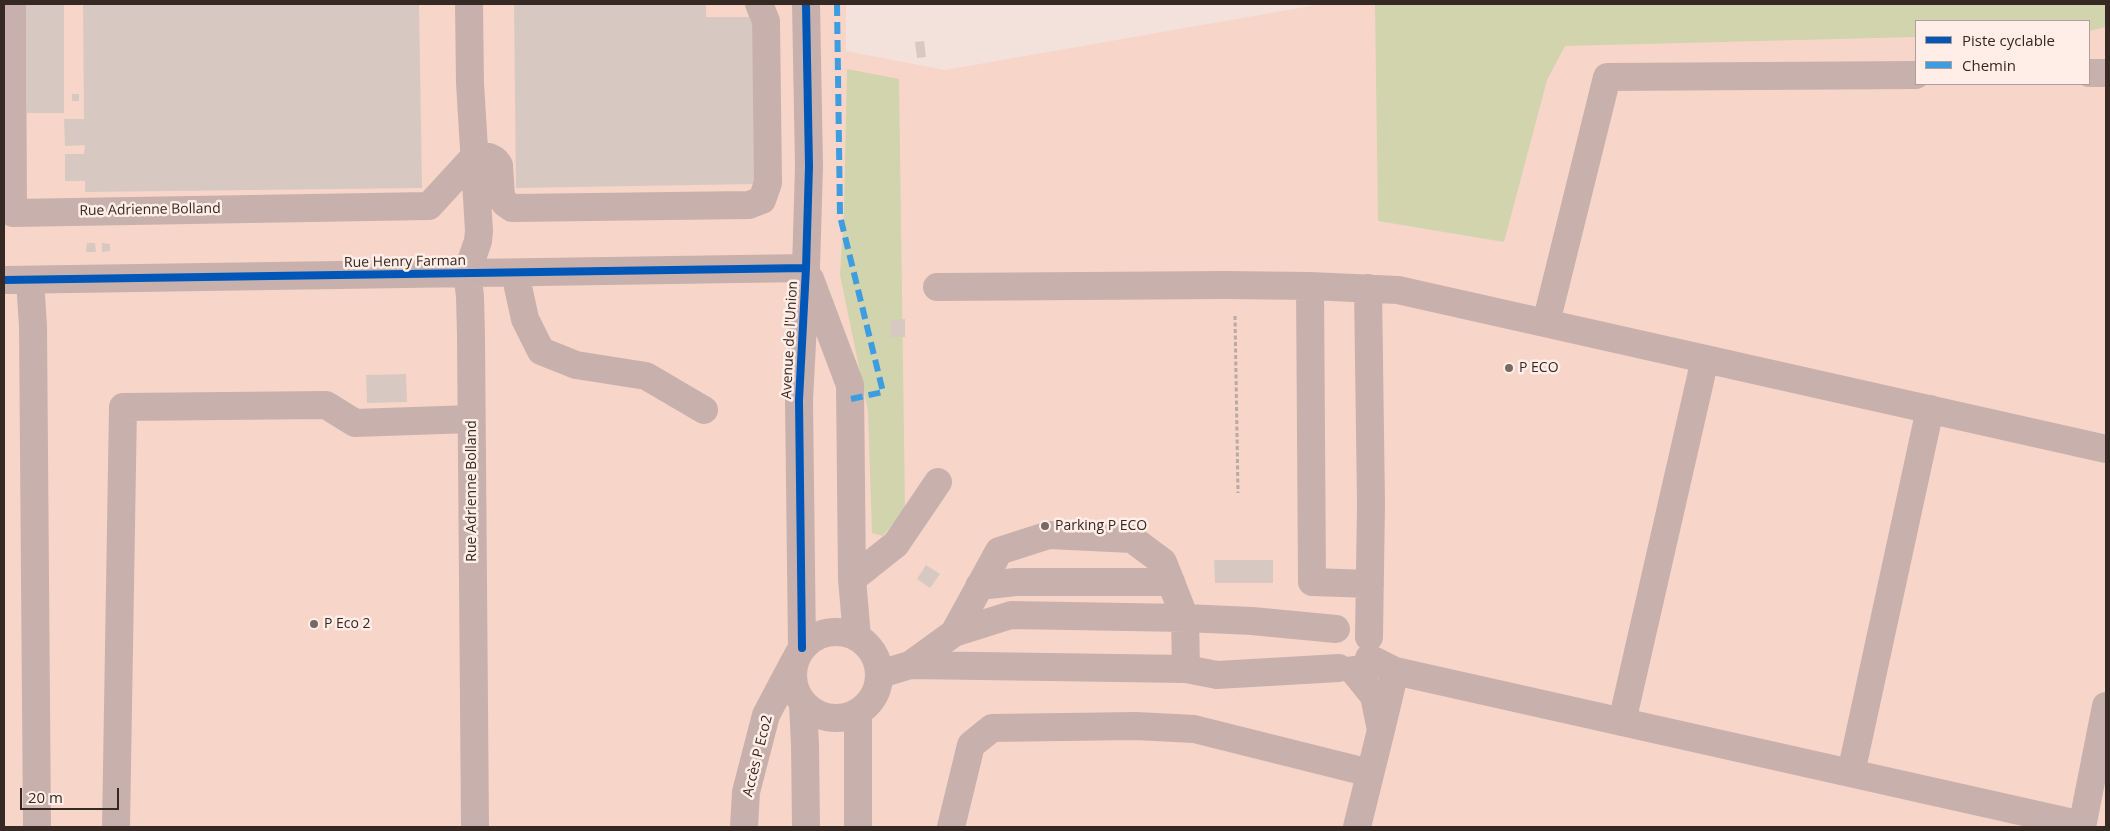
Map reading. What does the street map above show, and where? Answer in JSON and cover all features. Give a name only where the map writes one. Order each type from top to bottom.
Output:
[{"type":"street","name":"Rue Adrienne Bolland","points":[[12,4],[13,212],[430,206],[475,156]]},
{"type":"street","name":"Rue Adrienne Bolland","points":[[469,4],[470,83],[478,241],[467,273],[470,296],[475,827]]},
{"type":"street","points":[[475,156],[489,157],[498,165],[501,197],[512,208],[749,205],[762,200],[768,183],[766,22],[759,4]]},
{"type":"street","name":"Avenue de l'Union","points":[[806,4],[809,166],[799,400],[798,655],[792,676],[795,691],[803,704],[806,827]]},
{"type":"street","points":[[2090,73],[2106,73]]},
{"type":"street","points":[[1546,323],[1607,77],[1915,75]]},
{"type":"street","name":"Avenue de l'Union","points":[[806,268],[850,385],[852,579],[857,637]]},
{"type":"street","name":"Rue Henry Farman","points":[[4,280],[806,268]]},
{"type":"street","points":[[515,273],[526,320],[541,351],[576,366],[646,376],[704,410]]},
{"type":"street","points":[[30,280],[33,326],[37,827]]},
{"type":"street","points":[[937,287],[1310,286],[1398,290],[2106,449]]},
{"type":"street","points":[[1310,286],[1312,582],[1370,584]]},
{"type":"street","points":[[1368,288],[1370,584],[1357,658],[1374,696],[1381,730]]},
{"type":"street","points":[[1622,722],[1706,359]]},
{"type":"street","points":[[116,827],[123,407],[326,405],[355,422],[471,418]]},
{"type":"street","points":[[1851,773],[1930,409]]},
{"type":"street","points":[[852,579],[896,544],[938,482]]},
{"type":"street","points":[[954,633],[999,550],[1049,535],[1132,539],[1163,562],[1185,618],[1186,670]]},
{"type":"street","points":[[979,586],[1016,582],[1171,582]]},
{"type":"street","points":[[910,665],[954,633],[1011,615],[1185,618],[1252,621],[1336,629],[1351,625],[1365,631],[1357,658]]},
{"type":"street","points":[[1336,629],[1330,634],[1326,650],[1328,657],[1357,658],[1395,671],[2082,826],[2106,706]]},
{"type":"street","points":[[798,655],[814,638],[828,632],[842,632],[857,637],[868,646],[876,659],[880,674],[877,689],[870,703],[858,712],[844,718],[829,718],[815,714],[803,704]]},
{"type":"street","name":"Accès P Eco2","points":[[744,827],[746,792],[766,715],[798,655]]},
{"type":"street","points":[[880,674],[910,665],[1186,670],[1217,675],[1357,658]]},
{"type":"street","points":[[1357,827],[1395,671]]},
{"type":"street","points":[[858,712],[858,827]]},
{"type":"street","points":[[951,827],[972,745],[992,728],[1136,726],[1194,729],[1370,773]]},
{"type":"path","points":[[1235,308],[1238,494]]},
{"type":"shaded area","points":[[4,4],[846,4],[846,51],[945,70],[1322,4],[2106,4],[2106,827],[4,827]]},
{"type":"green space","points":[[1375,4],[2106,4],[2106,27],[2090,31],[2090,20],[1915,20],[1915,37],[1565,46],[1547,80],[1504,242],[1378,221]]},
{"type":"green space","points":[[847,69],[899,79],[905,509],[883,536],[872,533],[868,411],[840,275],[844,211]]},
{"type":"building","points":[[26,4],[64,4],[64,113],[27,113]]},
{"type":"building","points":[[83,4],[419,4],[422,188],[85,192],[85,181],[65,181],[65,154],[84,154],[85,145],[65,146],[64,119],[84,119]]},
{"type":"building","points":[[514,4],[706,4],[706,17],[752,17],[755,184],[516,188]]},
{"type":"building","points":[[924,41],[926,57],[917,58],[915,42]]},
{"type":"building","points":[[72,94],[79,94],[79,101],[72,101]]},
{"type":"building","points":[[87,243],[95,243],[96,252],[86,252]]},
{"type":"building","points":[[102,243],[110,244],[110,251],[102,252]]},
{"type":"building","points":[[905,319],[905,337],[890,337],[890,320]]},
{"type":"building","points":[[406,374],[407,402],[367,403],[366,375]]},
{"type":"building","points":[[1214,560],[1273,560],[1273,583],[1215,583]]},
{"type":"building","points":[[926,565],[940,574],[930,588],[917,579]]},
{"type":"marked path","points":[[837,4],[840,216],[883,392],[851,399]]},
{"type":"cycle path","points":[[802,648],[799,400],[809,166],[806,4]]},
{"type":"cycle path","points":[[4,280],[806,268]]},
{"type":"place","name":"P ECO","points":[[1509,368]]},
{"type":"place","name":"Parking P ECO","points":[[1045,526]]},
{"type":"place","name":"P Eco 2","points":[[314,624]]}]
